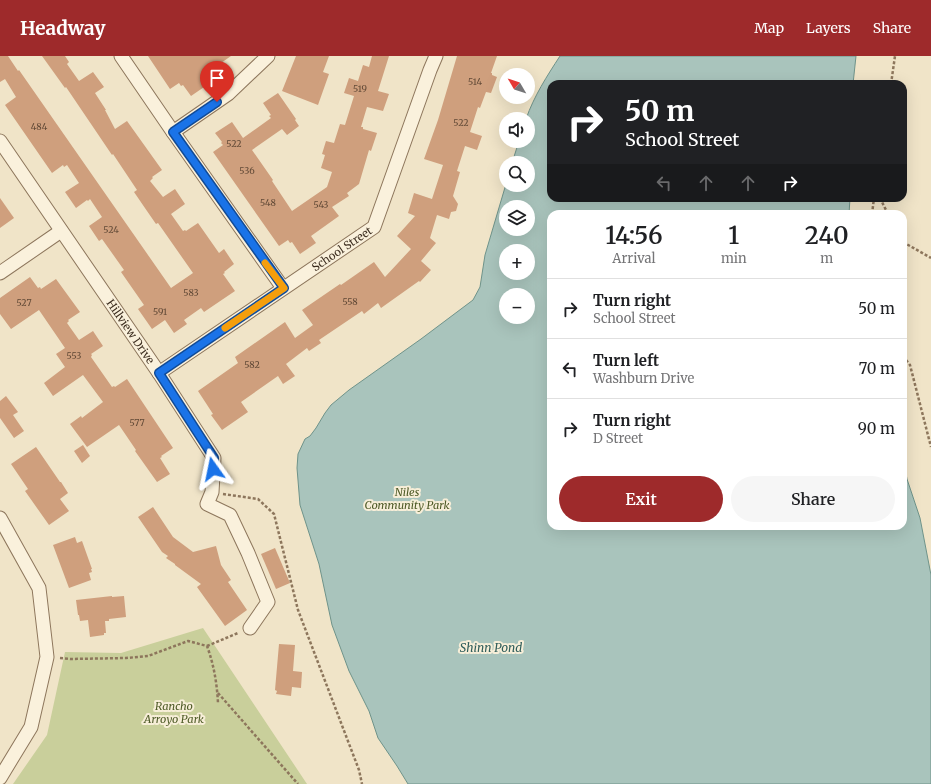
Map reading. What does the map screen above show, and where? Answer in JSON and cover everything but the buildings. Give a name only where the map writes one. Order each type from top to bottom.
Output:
[{"type":"street","points":[[121,56],[284,288]]},
{"type":"street","points":[[173,132],[228,94],[268,56]]},
{"type":"street","name":"School Street","points":[[159,373],[374,227],[436,56]]},
{"type":"street","name":"Hillview Drive","points":[[0,141],[159,373],[214,458],[212,492],[208,504],[230,515],[248,553],[268,602],[250,628]]},
{"type":"street","points":[[0,273],[61,231]]},
{"type":"street","points":[[0,518],[39,588],[47,657],[31,727],[0,778]]},
{"type":"path","points":[[892,80],[895,56]]},
{"type":"path","points":[[907,244],[931,258]]},
{"type":"path","points":[[907,361],[910,365],[931,447]]},
{"type":"path","points":[[212,492],[258,499],[274,514],[298,610],[359,770],[362,784]]},
{"type":"path","points":[[47,657],[70,659],[148,656],[188,641],[207,646],[250,628]]},
{"type":"path","points":[[207,646],[212,660],[218,692],[218,703]]},
{"type":"path","points":[[218,692],[298,784]]},
{"type":"green space","name":"Rancho Arroyo Park","points":[[203,628],[307,784],[13,784],[47,735],[65,652],[121,653]]},
{"type":"water","name":"Shinn Pond","points":[[560,56],[856,56],[853,80],[547,80],[547,202],[850,202],[849,210],[547,210],[547,530],[907,530],[907,479],[920,518],[931,575],[931,784],[408,784],[378,738],[369,711],[349,671],[332,625],[319,564],[300,505],[297,468],[298,454],[305,439],[310,436],[331,405],[349,390],[473,300],[480,287],[485,255],[499,208],[499,236],[535,236],[535,200],[501,200],[504,192],[535,192],[535,156],[514,156],[517,148],[535,148],[535,112],[529,112],[532,104],[535,104],[537,94]]},
{"type":"slow traffic","points":[[225,328],[284,288],[265,263]]},
{"type":"route","points":[[213,469],[214,458],[159,373],[284,288],[173,132],[217,102]]},
{"type":"park label","name":"Niles Community Park","points":[[407,498]]}]
